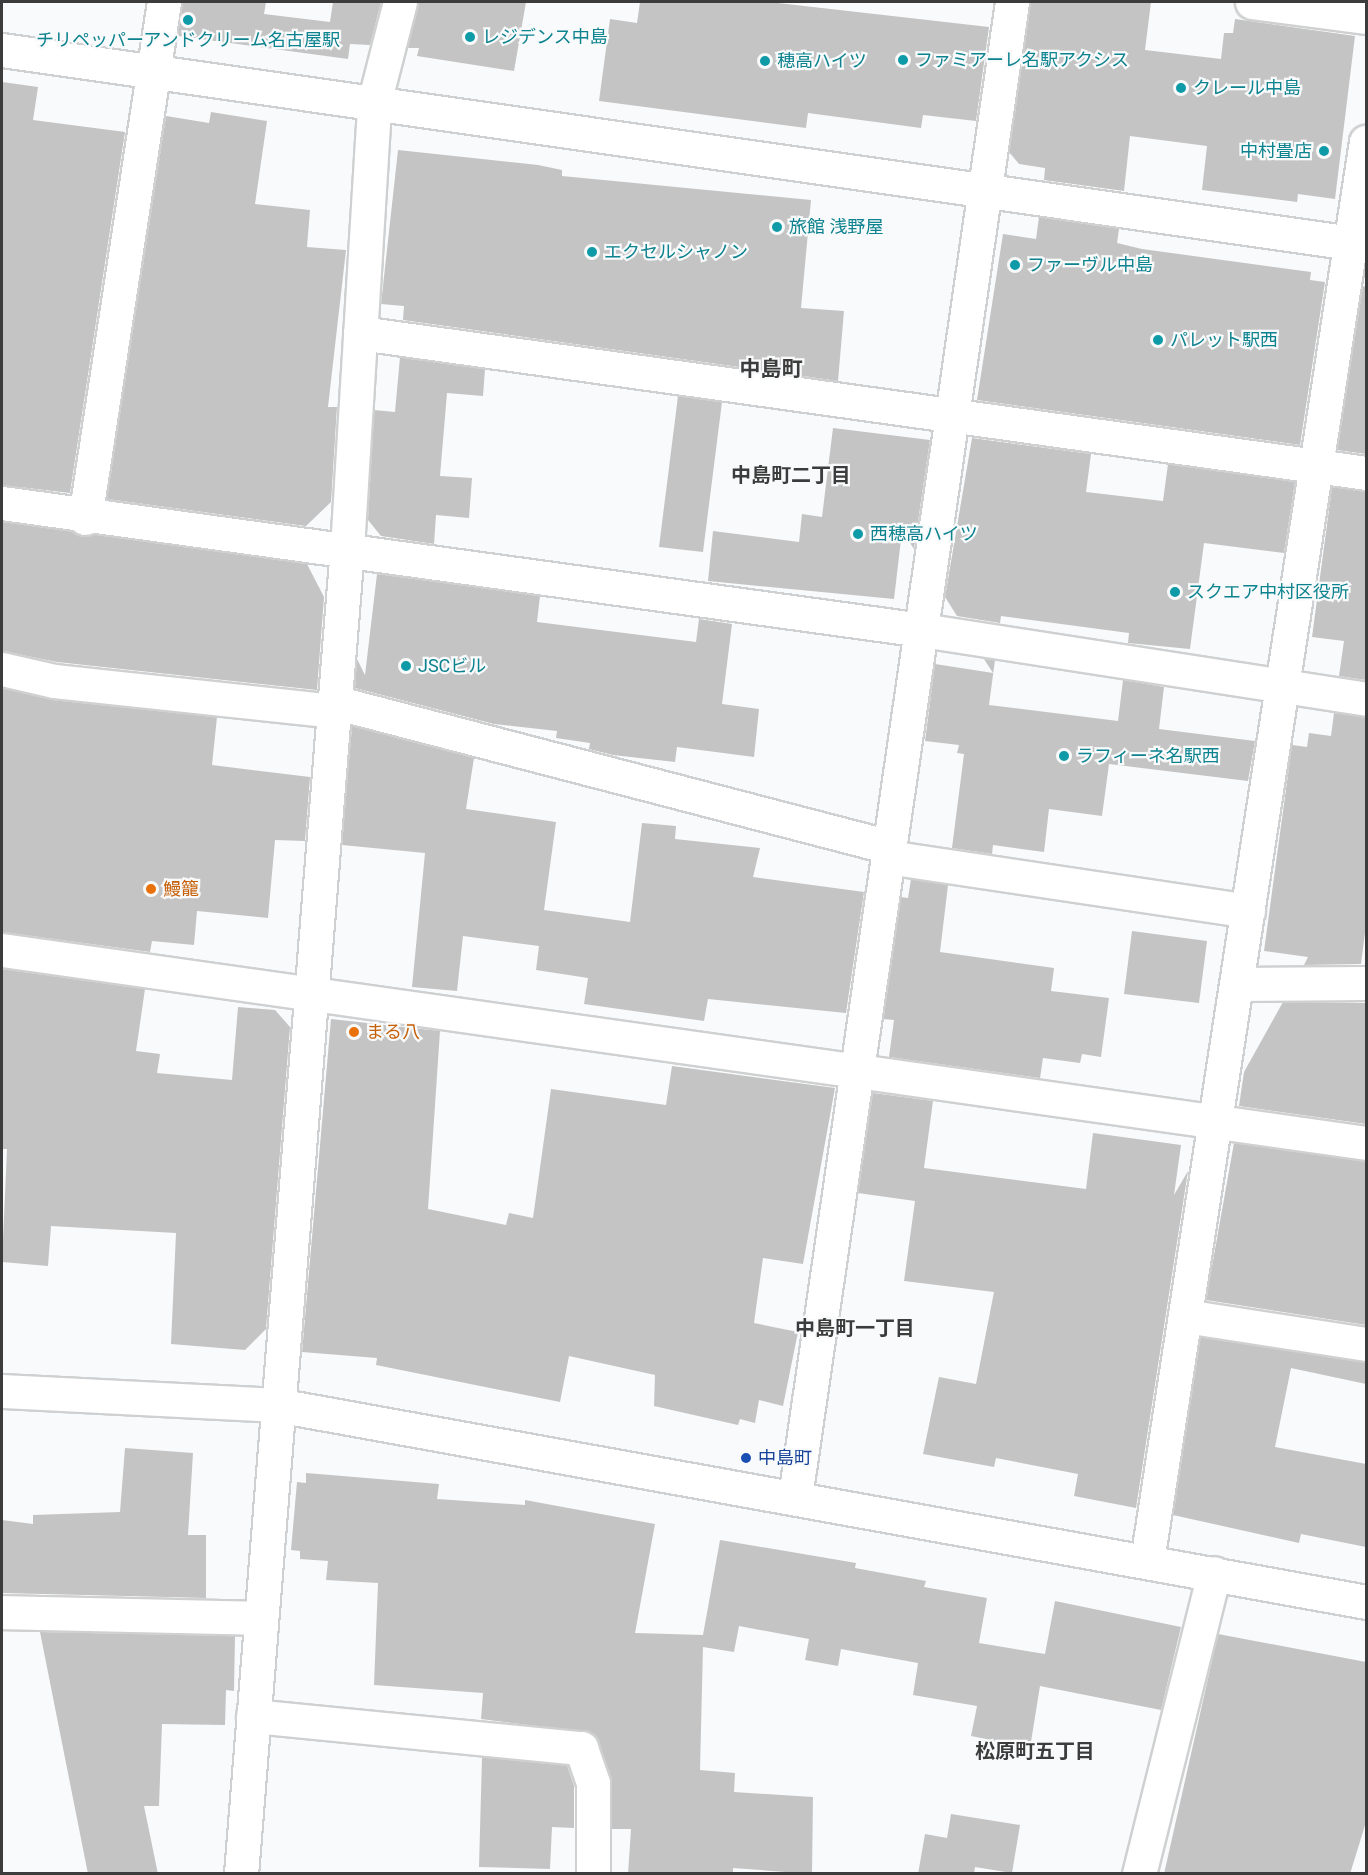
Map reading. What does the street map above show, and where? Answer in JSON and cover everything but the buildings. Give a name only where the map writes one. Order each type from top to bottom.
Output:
[{"type":"street","points":[[85,518],[164,2]]},
{"type":"street","points":[[241,1874],[309,990],[347,549],[374,103],[400,2]]},
{"type":"street","points":[[795,1497],[1012,2]]},
{"type":"street","points":[[1252,2],[1366,17]]},
{"type":"street","points":[[2,50],[1360,244]]},
{"type":"street","points":[[1147,1561],[1318,466],[1360,244],[1366,142]]},
{"type":"street","points":[[360,333],[1366,473]]},
{"type":"street","points":[[2,503],[85,518],[347,549],[922,630],[1283,688],[1366,699]]},
{"type":"street","points":[[2,669],[54,681],[333,707],[889,852],[1248,911]]},
{"type":"street","points":[[2,951],[309,990],[1366,1143]]},
{"type":"street","points":[[1237,984],[1366,983]]},
{"type":"street","points":[[1185,1316],[1366,1344]]},
{"type":"street","points":[[2,1391],[277,1405],[1366,1602]]},
{"type":"street","points":[[1139,1874],[1214,1573]]},
{"type":"street","points":[[2,1612],[261,1618]]},
{"type":"street","points":[[253,1716],[581,1748],[593,1783],[593,1874]]},
{"type":"place","name":"チリペッパーアンドクリーム名古屋駅","points":[[188,20]]},
{"type":"place","name":"レジデンス中島","points":[[470,37]]},
{"type":"place","name":"ファミアーレ名駅アクシス","points":[[903,60]]},
{"type":"place","name":"穂高ハイツ","points":[[765,61]]},
{"type":"place","name":"クレール中島","points":[[1181,88]]},
{"type":"place","name":"中村畳店","points":[[1324,151]]},
{"type":"place","name":"旅館 浅野屋","points":[[777,227]]},
{"type":"place","name":"エクセルシャノン","points":[[592,252]]},
{"type":"place","name":"ファーヴル中島","points":[[1015,265]]},
{"type":"place","name":"パレット駅西","points":[[1158,340]]},
{"type":"place","name":"西穂高ハイツ","points":[[858,534]]},
{"type":"place","name":"スクエア中村区役所","points":[[1175,592]]},
{"type":"place","name":"JSCビル","points":[[406,666]]},
{"type":"place","name":"ラフィーネ名駅西","points":[[1064,756]]},
{"type":"place","name":"鰻籠","points":[[151,889]]},
{"type":"place","name":"まる八","points":[[354,1032]]},
{"type":"place","name":"中島町","points":[[746,1458]]},
{"type":"district","name":"中島町","points":[[771,369]]},
{"type":"district","name":"中島町二丁目","points":[[791,475]]},
{"type":"district","name":"中島町一丁目","points":[[855,1328]]},
{"type":"district","name":"松原町五丁目","points":[[1035,1751]]}]
